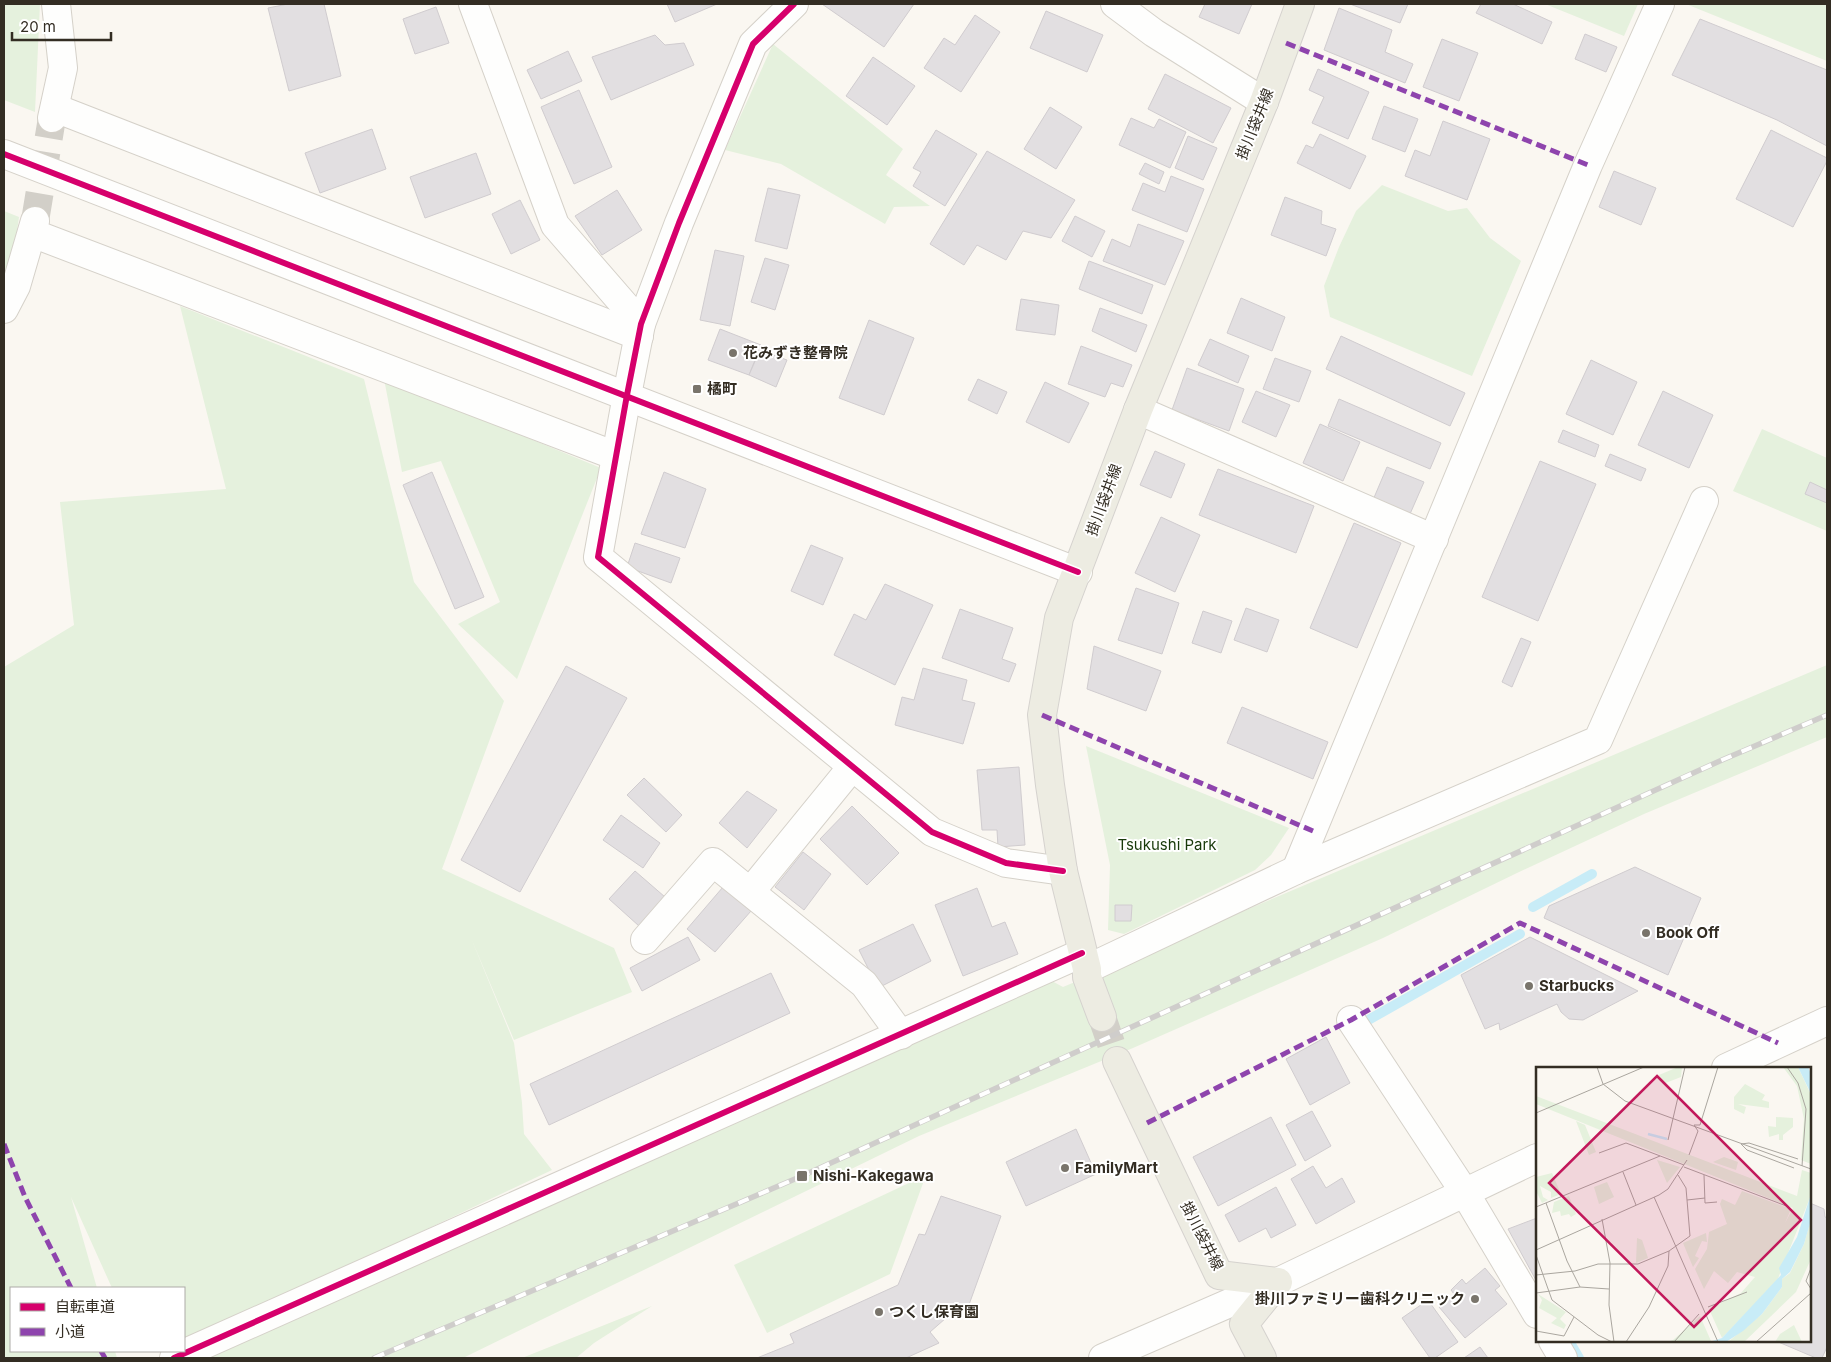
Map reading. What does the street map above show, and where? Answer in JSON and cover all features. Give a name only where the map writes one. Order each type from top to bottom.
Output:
[{"type":"main road","name":"掛川袋井線","points":[[1102,1017],[1087,977],[1064,870],[1050,784],[1042,715],[1059,618],[1138,410],[1264,102],[1300,4]]},
{"type":"main road","name":"掛川袋井線","points":[[1118,1061],[1219,1275],[1278,1282]]},
{"type":"main road","points":[[1262,1358],[1244,1324],[1278,1282]]},
{"type":"street","points":[[56,4],[63,68],[53,113],[640,330]]},
{"type":"street","points":[[474,4],[554,225],[640,330]]},
{"type":"street","points":[[794,4],[752,44],[679,223],[640,330],[626,395],[598,557],[932,832],[1006,863],[1064,870]]},
{"type":"street","points":[[1115,4],[1154,33],[1264,102]]},
{"type":"street","points":[[1296,870],[1588,165],[1660,4]]},
{"type":"street","points":[[4,154],[1078,572]]},
{"type":"street","points":[[4,309],[16,286],[34,227],[616,456]]},
{"type":"street","points":[[1138,410],[1434,540]]},
{"type":"street","points":[[174,1358],[901,1035],[1084,961],[1598,740],[1704,501]]},
{"type":"street","points":[[751,891],[852,766]]},
{"type":"street","points":[[645,940],[713,862],[864,984],[901,1035]]},
{"type":"street","points":[[1351,1020],[1466,1193],[1536,1312]]},
{"type":"street","points":[[1728,1067],[1827,1021]]},
{"type":"street","points":[[1103,1358],[1278,1282],[1536,1158]]},
{"type":"street","points":[[1554,1342],[1563,1358]]},
{"type":"green space","points":[[4,4],[40,4],[35,112],[4,100]]},
{"type":"green space","points":[[1545,4],[1638,4],[1624,36]]},
{"type":"green space","points":[[1686,4],[1827,4],[1827,61]]},
{"type":"green space","points":[[773,44],[903,149],[886,175],[930,206],[894,207],[885,224],[781,164],[725,150]]},
{"type":"green space","points":[[1382,185],[1448,211],[1467,208],[1490,238],[1521,261],[1472,376],[1330,317],[1324,286],[1339,247],[1356,211]]},
{"type":"green space","points":[[4,211],[19,217],[4,321]]},
{"type":"green space","points":[[180,306],[364,379],[414,582],[504,701],[442,869],[614,948],[632,992],[514,1040],[471,938],[514,1043],[524,1134],[552,1170],[185,1344],[185,1287],[112,1287],[71,1197],[97,1287],[10,1287],[10,1352],[115,1352],[117,1358],[4,1358],[4,667],[74,625],[60,502],[226,489]]},
{"type":"green space","points":[[384,379],[601,468],[517,679],[458,624],[500,602],[441,461],[402,472]]},
{"type":"green space","points":[[1762,429],[1827,458],[1827,531],[1733,491]]},
{"type":"green space","points":[[1827,665],[1827,737],[1644,814],[1383,938],[1133,1048],[919,1136],[463,1358],[192,1358],[1050,980],[1063,987]]},
{"type":"green space","name":"Tsukushi Park","points":[[1086,746],[1289,828],[1271,855],[1255,870],[1124,934],[1108,930],[1110,865]]},
{"type":"green space","points":[[926,1175],[890,1274],[767,1333],[734,1265]]},
{"type":"green space","points":[[652,1306],[594,1343],[576,1358],[522,1358]]},
{"type":"building","points":[[288,4],[324,4],[341,76],[289,91],[268,8]]},
{"type":"building","points":[[667,4],[717,4],[675,22]]},
{"type":"building","points":[[822,4],[914,4],[884,47]]},
{"type":"building","points":[[1205,4],[1252,4],[1239,34],[1199,17]]},
{"type":"building","points":[[1350,4],[1408,4],[1400,23]]},
{"type":"building","points":[[1481,4],[1513,4],[1552,22],[1542,44],[1476,13]]},
{"type":"building","points":[[436,7],[449,43],[415,54],[403,19]]},
{"type":"building","points":[[1339,8],[1392,30],[1385,52],[1413,64],[1405,83],[1324,50]]},
{"type":"building","points":[[1046,11],[1103,35],[1087,72],[1030,48]]},
{"type":"building","points":[[975,15],[1000,32],[961,92],[924,68],[944,38],[955,45]]},
{"type":"building","points":[[1700,19],[1827,70],[1827,146],[1777,120],[1672,75]]},
{"type":"building","points":[[1585,34],[1617,47],[1606,72],[1575,59]]},
{"type":"building","points":[[655,35],[665,45],[684,43],[694,65],[611,100],[592,57]]},
{"type":"building","points":[[1442,39],[1478,53],[1459,101],[1423,87]]},
{"type":"building","points":[[568,51],[582,81],[541,99],[527,70]]},
{"type":"building","points":[[873,57],[915,86],[887,125],[846,96]]},
{"type":"building","points":[[1318,69],[1369,92],[1348,139],[1312,123],[1324,97],[1309,90]]},
{"type":"building","points":[[1165,74],[1231,108],[1213,143],[1148,109]]},
{"type":"building","points":[[579,90],[612,167],[574,184],[541,107]]},
{"type":"building","points":[[1384,106],[1418,119],[1405,152],[1372,139]]},
{"type":"building","points":[[1050,107],[1082,127],[1056,169],[1024,149]]},
{"type":"building","points":[[1131,118],[1154,128],[1159,119],[1186,132],[1170,168],[1119,145]]},
{"type":"building","points":[[1443,121],[1490,139],[1467,200],[1405,176],[1415,150],[1430,156]]},
{"type":"building","points":[[372,129],[386,169],[320,193],[305,153]]},
{"type":"building","points":[[936,130],[977,154],[945,206],[913,186],[921,172],[913,168]]},
{"type":"building","points":[[1771,130],[1827,158],[1793,227],[1736,199]]},
{"type":"building","points":[[1320,134],[1366,156],[1350,189],[1297,163],[1306,145],[1313,148]]},
{"type":"building","points":[[1188,136],[1217,148],[1203,180],[1175,168]]},
{"type":"building","points":[[987,151],[1075,200],[1051,238],[1023,231],[1006,260],[977,245],[964,265],[930,244]]},
{"type":"building","points":[[476,153],[491,194],[425,218],[410,177]]},
{"type":"building","points":[[1145,163],[1164,172],[1159,184],[1139,174]]},
{"type":"building","points":[[1614,171],[1656,188],[1641,225],[1599,207]]},
{"type":"building","points":[[1171,176],[1204,189],[1187,232],[1132,210],[1143,183],[1165,192]]},
{"type":"building","points":[[768,188],[800,195],[787,249],[755,241]]},
{"type":"building","points":[[617,190],[642,230],[602,255],[575,216]]},
{"type":"building","points":[[1285,197],[1322,211],[1321,224],[1336,229],[1326,256],[1271,235]]},
{"type":"building","points":[[520,200],[540,240],[511,254],[492,214]]},
{"type":"building","points":[[1075,216],[1105,231],[1092,257],[1062,241]]},
{"type":"building","points":[[1138,224],[1184,241],[1165,285],[1103,261],[1112,239],[1130,247]]},
{"type":"building","points":[[715,250],[744,256],[730,326],[700,320]]},
{"type":"building","points":[[765,258],[789,265],[775,310],[751,302]]},
{"type":"building","points":[[1089,261],[1153,285],[1142,314],[1079,289]]},
{"type":"building","points":[[1241,298],[1285,317],[1272,351],[1227,333]]},
{"type":"building","points":[[1021,299],[1059,305],[1055,335],[1016,330]]},
{"type":"building","points":[[1100,308],[1147,325],[1136,352],[1092,331]]},
{"type":"building","points":[[869,320],[914,338],[884,415],[839,398]]},
{"type":"building","points":[[720,329],[761,345],[749,375],[708,360]]},
{"type":"building","points":[[1341,336],[1465,393],[1450,426],[1326,369]]},
{"type":"building","points":[[1210,339],[1249,356],[1238,383],[1198,365]]},
{"type":"building","points":[[1081,346],[1132,365],[1123,387],[1111,383],[1105,397],[1068,384]]},
{"type":"building","points":[[760,350],[787,360],[776,387],[749,375]]},
{"type":"building","points":[[1275,358],[1311,371],[1299,402],[1263,389]]},
{"type":"building","points":[[1591,360],[1637,382],[1613,435],[1566,414]]},
{"type":"building","points":[[1187,368],[1244,389],[1229,431],[1172,410]]},
{"type":"building","points":[[978,379],[1007,392],[997,414],[968,400]]},
{"type":"building","points":[[1045,382],[1089,403],[1069,443],[1026,422]]},
{"type":"building","points":[[1256,391],[1290,405],[1276,437],[1242,422]]},
{"type":"building","points":[[1663,391],[1713,415],[1689,468],[1638,445]]},
{"type":"building","points":[[1339,399],[1441,443],[1430,469],[1328,426]]},
{"type":"building","points":[[1320,424],[1360,442],[1343,481],[1303,463]]},
{"type":"building","points":[[1563,430],[1599,445],[1595,457],[1558,442]]},
{"type":"building","points":[[1155,451],[1185,464],[1171,498],[1140,485]]},
{"type":"building","points":[[1610,454],[1646,469],[1641,481],[1605,466]]},
{"type":"building","points":[[1540,461],[1596,484],[1538,621],[1482,597]]},
{"type":"building","points":[[1387,467],[1424,482],[1410,514],[1373,500]]},
{"type":"building","points":[[1218,469],[1314,506],[1296,553],[1199,515]]},
{"type":"building","points":[[432,472],[484,597],[455,609],[403,485]]},
{"type":"building","points":[[664,472],[706,489],[685,548],[641,534]]},
{"type":"building","points":[[1810,482],[1827,490],[1827,503],[1805,494]]},
{"type":"building","points":[[1161,517],[1200,535],[1175,592],[1135,573]]},
{"type":"building","points":[[1354,523],[1401,543],[1357,648],[1310,628]]},
{"type":"building","points":[[635,543],[680,558],[671,583],[627,567]]},
{"type":"building","points":[[811,545],[843,558],[823,605],[791,591]]},
{"type":"building","points":[[885,584],[933,605],[895,685],[834,655],[854,614],[866,620]]},
{"type":"building","points":[[1136,588],[1179,603],[1162,654],[1118,640]]},
{"type":"building","points":[[1246,608],[1279,620],[1267,652],[1234,640]]},
{"type":"building","points":[[960,609],[1013,628],[1002,659],[1016,664],[1009,682],[942,658]]},
{"type":"building","points":[[1203,611],[1232,621],[1221,653],[1192,643]]},
{"type":"building","points":[[1521,638],[1531,642],[1512,687],[1502,682]]},
{"type":"building","points":[[1094,646],[1161,671],[1146,711],[1087,689]]},
{"type":"building","points":[[566,666],[627,698],[520,892],[461,860]]},
{"type":"building","points":[[923,668],[967,680],[962,700],[975,703],[963,744],[895,725],[902,697],[914,700]]},
{"type":"building","points":[[1242,707],[1328,742],[1313,779],[1227,743]]},
{"type":"building","points":[[1019,767],[1025,845],[998,847],[997,830],[982,830],[977,770]]},
{"type":"building","points":[[644,778],[682,815],[666,832],[627,795]]},
{"type":"building","points":[[747,791],[777,810],[747,848],[719,823]]},
{"type":"building","points":[[852,806],[899,853],[867,885],[820,839]]},
{"type":"building","points":[[621,815],[660,843],[643,868],[603,840]]},
{"type":"building","points":[[803,852],[831,874],[804,910],[775,887]]},
{"type":"building","points":[[1635,867],[1701,898],[1668,975],[1544,918],[1549,906]]},
{"type":"building","points":[[635,871],[665,897],[639,926],[609,899]]},
{"type":"building","points":[[723,887],[751,911],[715,952],[687,929]]},
{"type":"building","points":[[977,888],[992,927],[1005,922],[1018,954],[963,976],[935,905]]},
{"type":"building","points":[[1115,905],[1132,905],[1131,921],[1115,921]]},
{"type":"building","points":[[913,924],[931,961],[878,988],[859,950]]},
{"type":"building","points":[[688,937],[700,960],[642,991],[630,968]]},
{"type":"building","points":[[1530,937],[1638,991],[1583,1020],[1569,1019],[1561,1012],[1557,1004],[1500,1030],[1499,1023],[1485,1029],[1461,975]]},
{"type":"building","points":[[771,973],[790,1013],[549,1125],[530,1084]]},
{"type":"building","points":[[1326,1037],[1350,1083],[1310,1105],[1286,1059]]},
{"type":"building","points":[[1312,1111],[1331,1146],[1305,1161],[1286,1125]]},
{"type":"building","points":[[1271,1117],[1296,1165],[1218,1206],[1193,1157]]},
{"type":"building","points":[[1076,1129],[1096,1174],[1026,1206],[1006,1162]]},
{"type":"building","points":[[1313,1166],[1326,1188],[1342,1178],[1355,1202],[1316,1224],[1291,1179]]},
{"type":"building","points":[[1276,1187],[1296,1225],[1271,1238],[1266,1228],[1239,1242],[1225,1215]]},
{"type":"building","points":[[941,1196],[1001,1216],[966,1313],[954,1311],[930,1332],[939,1343],[906,1358],[757,1358],[794,1343],[790,1334],[898,1285],[919,1234],[925,1235]]},
{"type":"building","points":[[1811,1203],[1824,1209],[1825,1217],[1827,1218],[1827,1347],[1822,1358],[1816,1358],[1778,1342],[1811,1342]]},
{"type":"building","points":[[1536,1218],[1536,1280],[1508,1229]]},
{"type":"building","name":"掛川ファミリー歯科クリニック","points":[[1485,1268],[1500,1286],[1495,1290],[1507,1304],[1465,1338],[1439,1307],[1454,1294],[1451,1290],[1462,1279],[1466,1284]]},
{"type":"building","points":[[1428,1300],[1458,1342],[1435,1358],[1430,1358],[1402,1318]]},
{"type":"building","points":[[1480,1347],[1488,1358],[1464,1358]]},
{"type":"waterway","points":[[1533,907],[1592,874]]},
{"type":"waterway","points":[[1367,1029],[1363,1023],[1520,934]]},
{"type":"waterway","points":[[1570,1342],[1579,1358]]},
{"type":"tunnel","points":[[35,221],[52,118]]},
{"type":"tunnel","points":[[1102,1017],[1117,1061]]},
{"type":"railway","points":[[374,1358],[802,1176],[1722,760],[1827,715]]},
{"type":"marked path","points":[[1286,43],[1588,165]]},
{"type":"marked path","points":[[1042,715],[1313,831]]},
{"type":"marked path","points":[[1147,1123],[1351,1020],[1520,923],[1778,1043]]},
{"type":"marked path","points":[[4,1144],[25,1197],[70,1287]]},
{"type":"marked path","points":[[102,1352],[105,1358]]},
{"type":"cycle path","points":[[794,4],[753,44],[679,223],[641,324],[598,557],[932,832],[1006,863],[1063,871]]},
{"type":"cycle path","points":[[4,154],[1078,572]]},
{"type":"cycle path","points":[[174,1358],[1082,953]]},
{"type":"place","name":"花みずき整骨院","points":[[733,353]]},
{"type":"place","name":"橘町","points":[[697,389]]},
{"type":"place","name":"Book Off","points":[[1646,933]]},
{"type":"place","name":"Starbucks","points":[[1529,986]]},
{"type":"place","name":"FamilyMart","points":[[1065,1168]]},
{"type":"place","name":"Nishi-Kakegawa","points":[[802,1176]]},
{"type":"place","name":"掛川ファミリー歯科クリニック","points":[[1475,1299]]},
{"type":"place","name":"つくし保育園","points":[[879,1312]]}]
